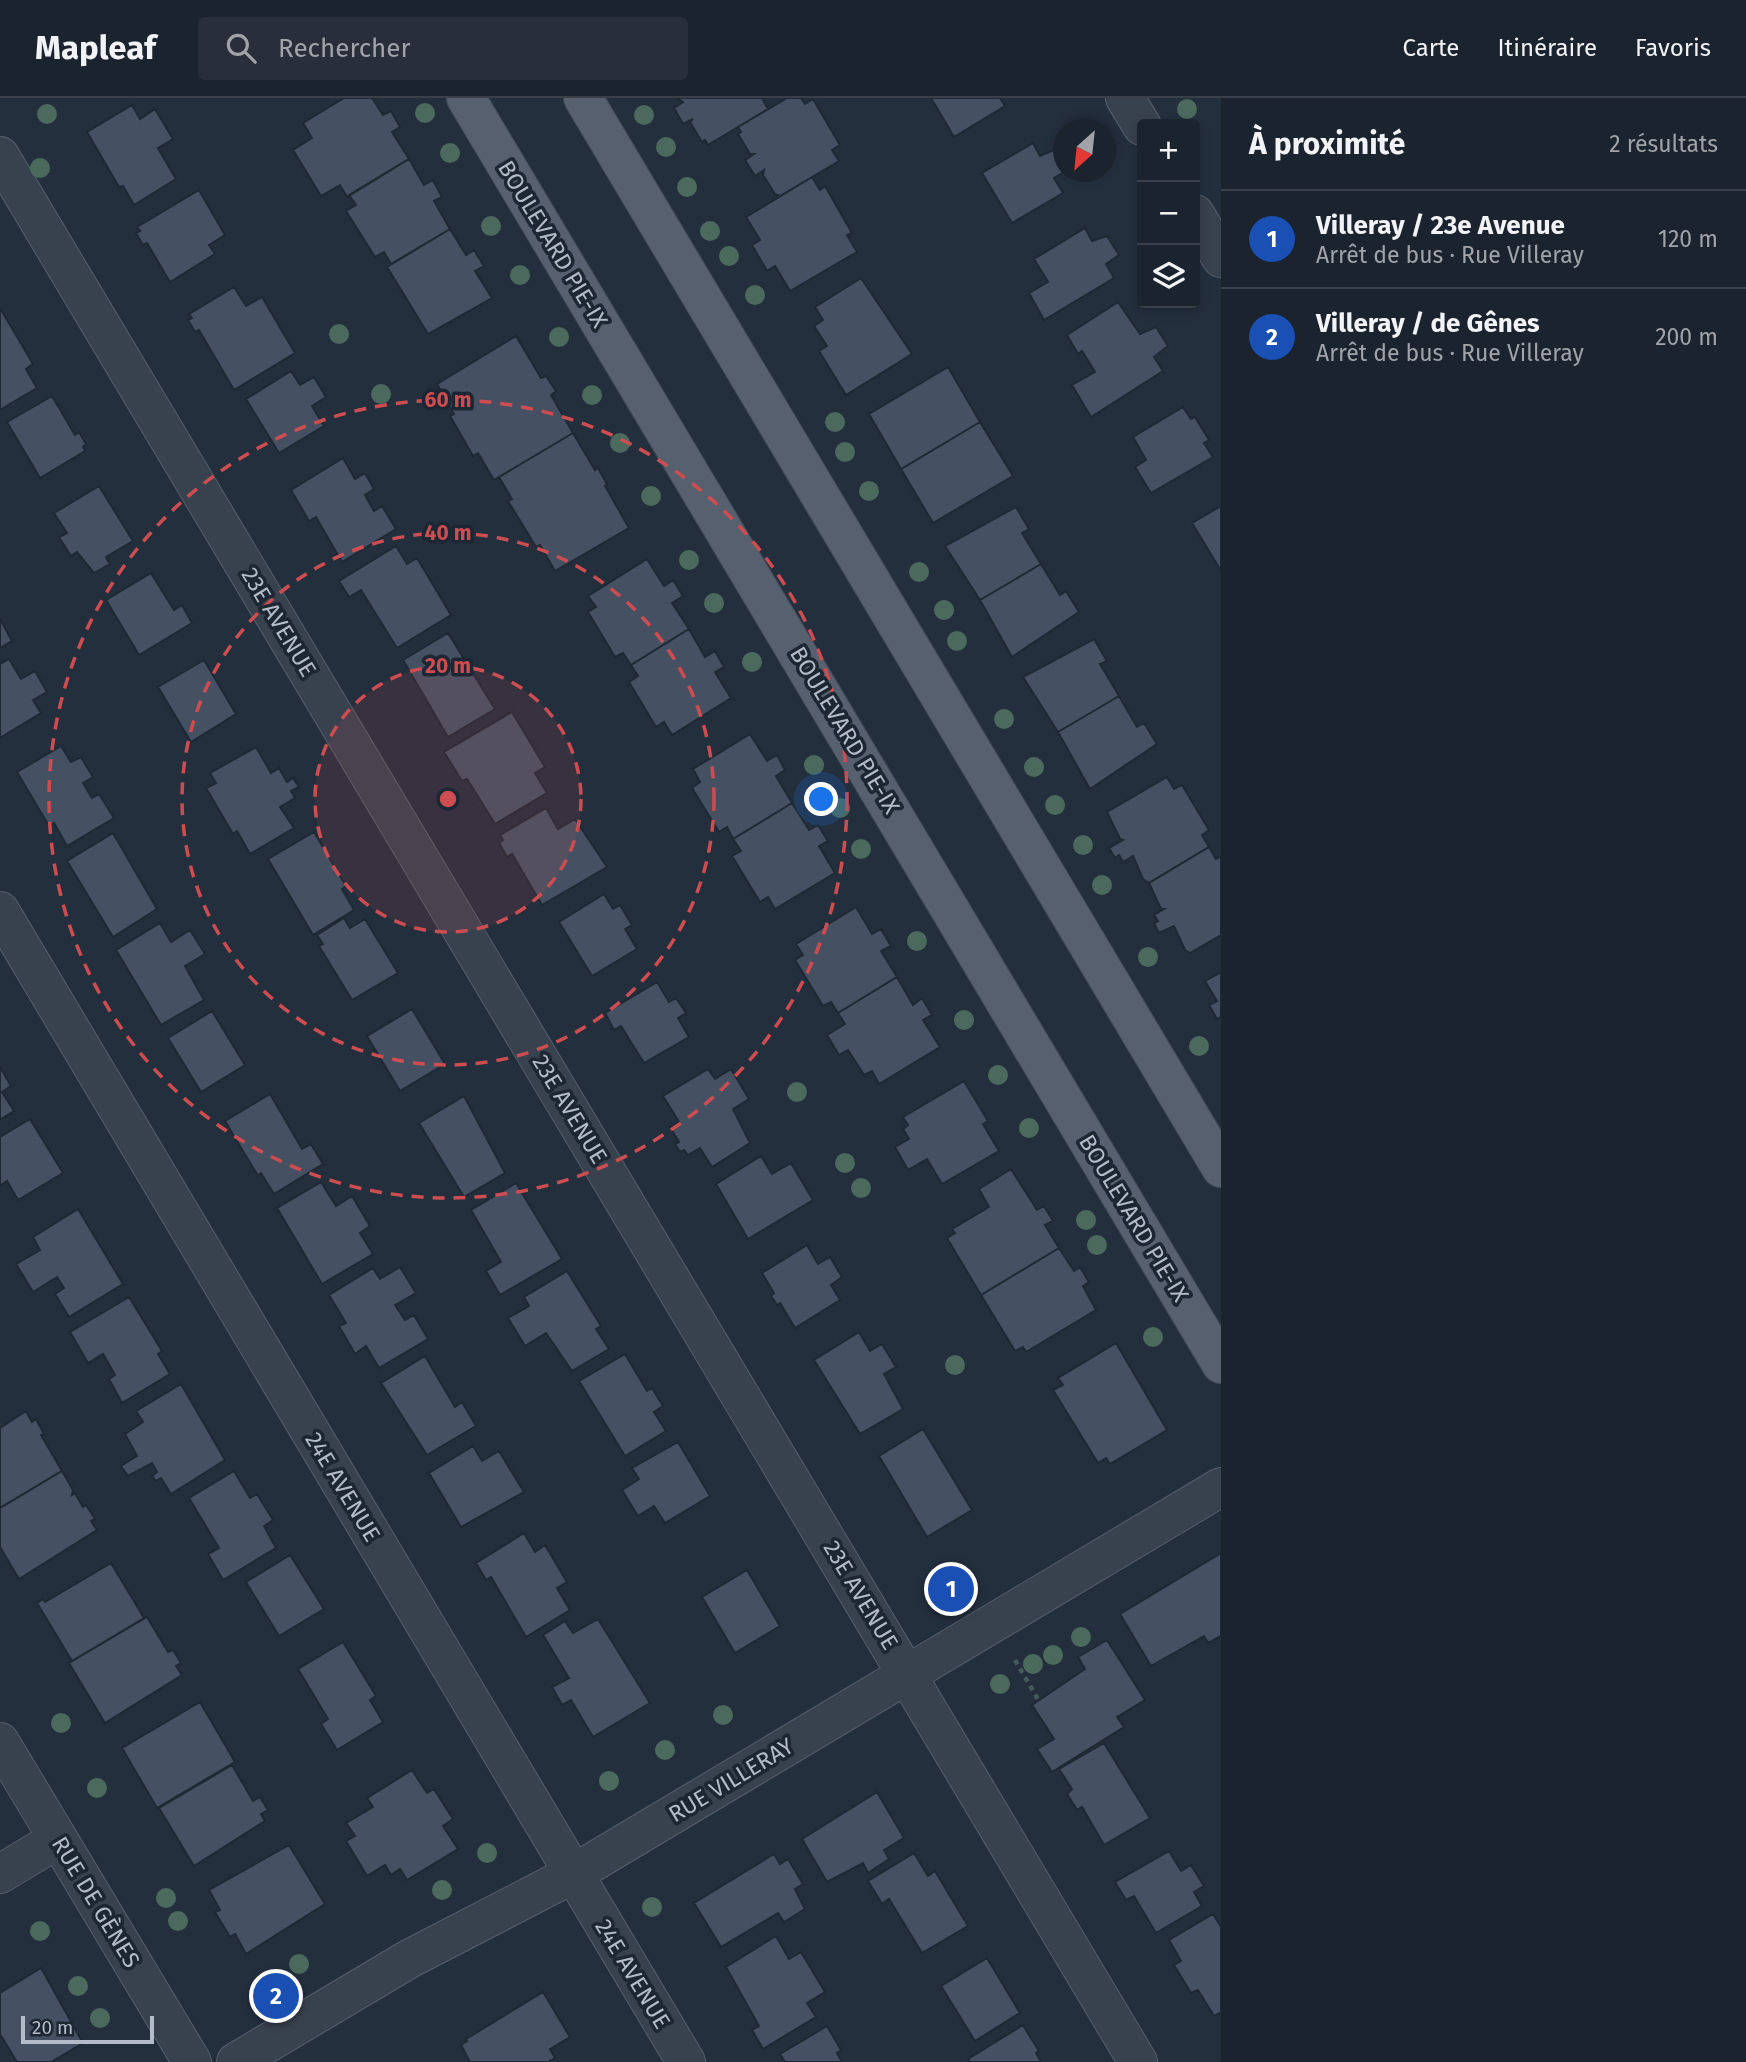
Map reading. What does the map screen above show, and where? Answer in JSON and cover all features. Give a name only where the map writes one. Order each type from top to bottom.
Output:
[{"type":"main road","name":"BOULEVARD PIE-IX","points":[[466,98],[1221,1364]]},
{"type":"main road","points":[[583,98],[1221,1168]]},
{"type":"street","points":[[1125,98],[1138,119]]},
{"type":"street","name":"23E AVENUE","points":[[0,156],[1138,2062]]},
{"type":"street","points":[[1200,222],[1221,257]]},
{"type":"street","name":"24E AVENUE","points":[[0,911],[686,2062]]},
{"type":"street","name":"RUE VILLERAY","points":[[236,2062],[409,1959],[573,1874],[1221,1487]]},
{"type":"street","name":"RUE DE GÈNES","points":[[0,1742],[192,2062]]},
{"type":"street","points":[[0,1874],[58,1839]]},
{"type":"path","points":[[1015,1660],[1039,1701]]},
{"type":"building","points":[[344,98],[372,98],[383,115],[391,111],[400,127],[392,132],[409,159],[347,197],[340,185],[321,196],[293,150],[312,138],[303,123]]},
{"type":"building","points":[[676,98],[762,98],[768,109],[708,145],[705,140],[702,142],[690,122],[693,119],[683,124],[674,108],[683,102]]},
{"type":"building","points":[[787,98],[801,98],[805,104],[813,99],[840,145],[832,150],[839,161],[780,196],[775,194],[763,175],[764,170],[755,176],[745,160],[754,154],[750,154],[738,134],[741,132],[738,127]]},
{"type":"building","points":[[931,98],[1000,98],[1005,106],[954,137]]},
{"type":"building","points":[[132,105],[140,119],[155,109],[173,139],[158,148],[176,179],[134,205],[123,186],[119,187],[87,132]]},
{"type":"building","points":[[1033,143],[1040,156],[1053,150],[1053,182],[1056,182],[1063,193],[1012,223],[982,173]]},
{"type":"building","points":[[409,159],[424,185],[433,180],[442,197],[434,201],[450,229],[391,264],[384,252],[375,257],[346,211],[356,205],[349,195]]},
{"type":"building","points":[[812,177],[820,190],[825,186],[852,233],[847,235],[857,252],[790,291],[775,266],[767,271],[752,245],[760,240],[746,217]]},
{"type":"building","points":[[199,190],[225,235],[209,245],[215,254],[170,282],[147,243],[143,245],[136,233],[140,231],[137,227]]},
{"type":"building","points":[[1085,228],[1092,241],[1107,236],[1119,255],[1106,264],[1114,278],[1044,320],[1029,293],[1048,282],[1034,259]]},
{"type":"building","points":[[450,229],[466,255],[474,250],[484,266],[475,271],[492,298],[428,334],[387,267]]},
{"type":"building","points":[[861,278],[912,354],[846,395],[819,351],[827,346],[814,326],[823,320],[815,307]]},
{"type":"building","points":[[234,287],[246,306],[262,297],[295,353],[234,390],[199,330],[195,332],[188,320],[192,318],[189,314]]},
{"type":"building","points":[[1118,302],[1140,334],[1156,327],[1168,346],[1154,357],[1163,371],[1091,417],[1072,385],[1095,372],[1082,351],[1078,354],[1067,335]]},
{"type":"building","points":[[0,308],[33,364],[26,369],[37,388],[0,410]]},
{"type":"building","points":[[516,336],[541,378],[546,376],[556,391],[551,395],[573,433],[494,480],[478,453],[473,456],[450,416],[454,414],[437,384]]},
{"type":"building","points":[[948,367],[980,422],[901,469],[869,414]]},
{"type":"building","points":[[291,371],[300,385],[314,377],[326,397],[312,406],[324,426],[279,453],[246,399]]},
{"type":"building","points":[[52,396],[75,435],[79,432],[86,444],[83,447],[85,451],[40,478],[7,422]]},
{"type":"building","points":[[1183,407],[1191,419],[1195,417],[1209,440],[1204,443],[1213,457],[1151,493],[1135,467],[1146,460],[1133,437]]},
{"type":"building","points":[[980,422],[1013,476],[933,523],[901,469]]},
{"type":"building","points":[[573,433],[595,470],[598,468],[629,528],[555,571],[540,545],[536,547],[508,501],[512,499],[499,477]]},
{"type":"building","points":[[343,458],[355,479],[365,473],[374,489],[365,495],[374,511],[382,506],[396,529],[342,562],[316,517],[309,521],[291,490]]},
{"type":"building","points":[[99,486],[133,541],[106,557],[110,564],[94,573],[77,552],[71,556],[59,537],[67,533],[54,513]]},
{"type":"building","points":[[1221,506],[1221,571],[1192,523]]},
{"type":"building","points":[[1016,507],[1029,529],[1022,533],[1041,564],[980,600],[945,546]]},
{"type":"building","points":[[396,546],[407,564],[417,558],[451,615],[397,648],[361,590],[349,597],[339,581]]},
{"type":"building","points":[[647,559],[664,586],[673,580],[683,596],[672,603],[689,629],[631,665],[623,653],[615,657],[588,612],[596,607],[588,596]]},
{"type":"building","points":[[1041,564],[1060,595],[1066,591],[1079,612],[1012,657],[980,600]]},
{"type":"building","points":[[151,573],[174,610],[182,605],[192,623],[139,655],[106,600]]},
{"type":"building","points":[[0,619],[12,641],[0,648]]},
{"type":"building","points":[[689,629],[705,657],[715,651],[724,667],[715,672],[731,698],[672,735],[664,722],[656,727],[629,682],[638,676],[631,665]]},
{"type":"building","points":[[448,633],[495,709],[448,737],[403,660]]},
{"type":"building","points":[[1094,639],[1107,661],[1100,664],[1119,696],[1058,732],[1023,677]]},
{"type":"building","points":[[9,659],[21,679],[35,671],[47,692],[33,700],[41,713],[0,738],[0,664]]},
{"type":"building","points":[[204,660],[236,714],[191,742],[158,687]]},
{"type":"building","points":[[1119,696],[1137,727],[1144,723],[1157,744],[1090,789],[1058,732]]},
{"type":"building","points":[[512,712],[545,767],[535,773],[547,793],[495,824],[467,779],[462,781],[444,752]]},
{"type":"building","points":[[750,734],[767,761],[777,755],[785,770],[776,776],[792,803],[733,839],[727,827],[719,832],[692,788],[700,782],[693,769]]},
{"type":"building","points":[[61,746],[71,762],[81,757],[93,777],[83,783],[92,798],[99,794],[114,818],[67,846],[54,823],[49,826],[17,772]]},
{"type":"building","points":[[256,747],[271,773],[279,768],[287,782],[293,778],[299,787],[291,791],[295,798],[280,807],[294,828],[250,854],[237,831],[233,834],[206,788],[216,783],[210,773]]},
{"type":"building","points":[[1167,777],[1174,789],[1182,785],[1209,830],[1202,835],[1209,847],[1149,883],[1143,879],[1133,856],[1123,862],[1119,855],[1115,858],[1109,848],[1123,840],[1120,839],[1107,812]]},
{"type":"building","points":[[792,803],[809,830],[818,825],[828,841],[819,846],[835,873],[775,909],[768,897],[760,902],[732,856],[741,851],[733,839]]},
{"type":"building","points":[[546,808],[558,829],[575,819],[607,867],[542,905],[512,854],[507,857],[499,843],[503,840],[500,835]]},
{"type":"building","points":[[314,832],[346,886],[342,889],[354,910],[313,935],[268,859]]},
{"type":"building","points":[[113,833],[157,909],[113,937],[67,861]]},
{"type":"building","points":[[1209,847],[1216,859],[1221,856],[1221,935],[1190,953],[1185,950],[1174,926],[1159,933],[1154,923],[1158,921],[1154,915],[1164,909],[1161,909],[1149,883]]},
{"type":"building","points":[[604,894],[613,909],[620,905],[632,925],[625,929],[637,949],[592,976],[559,922]]},
{"type":"building","points":[[856,907],[872,934],[881,929],[891,946],[881,951],[897,977],[838,1013],[831,1002],[823,1006],[795,960],[803,955],[796,944]]},
{"type":"building","points":[[344,918],[350,928],[365,919],[398,973],[352,1000],[319,946],[323,944],[317,935]]},
{"type":"building","points":[[160,923],[171,942],[190,930],[205,954],[185,966],[204,1000],[161,1025],[116,950]]},
{"type":"building","points":[[1221,972],[1221,1017],[1217,1019],[1209,1005],[1217,1001],[1205,981]]},
{"type":"building","points":[[897,977],[913,1005],[922,998],[932,1015],[923,1020],[940,1047],[879,1084],[872,1071],[864,1075],[848,1050],[839,1055],[827,1035],[845,1024],[838,1013]]},
{"type":"building","points":[[657,982],[669,1002],[676,998],[686,1013],[678,1018],[689,1037],[644,1063],[621,1026],[614,1030],[605,1013]]},
{"type":"building","points":[[412,1009],[445,1064],[400,1091],[367,1036]]},
{"type":"building","points":[[212,1011],[245,1065],[201,1092],[168,1038]]},
{"type":"building","points":[[0,1067],[11,1086],[2,1092],[14,1111],[0,1120]]},
{"type":"building","points":[[708,1069],[715,1079],[731,1069],[749,1099],[733,1109],[750,1143],[712,1167],[700,1148],[688,1155],[684,1150],[680,1152],[675,1144],[679,1142],[670,1127],[679,1122],[663,1096]]},
{"type":"building","points":[[964,1081],[988,1121],[983,1124],[999,1151],[942,1184],[927,1159],[908,1170],[895,1147],[909,1139],[903,1129],[908,1125],[903,1117]]},
{"type":"building","points":[[270,1094],[302,1149],[311,1144],[323,1164],[274,1194],[261,1173],[258,1176],[225,1121]]},
{"type":"building","points":[[464,1096],[505,1173],[464,1197],[419,1123]]},
{"type":"building","points":[[30,1119],[63,1173],[18,1200],[7,1181],[0,1186],[0,1137]]},
{"type":"building","points":[[761,1156],[772,1174],[791,1163],[813,1200],[748,1239],[716,1184]]},
{"type":"building","points":[[1011,1169],[1037,1210],[1044,1206],[1053,1221],[1045,1225],[1059,1248],[981,1295],[947,1238],[955,1233],[952,1229],[989,1207],[979,1189]]},
{"type":"building","points":[[321,1182],[336,1206],[352,1196],[370,1226],[360,1233],[373,1254],[322,1284],[277,1208]]},
{"type":"building","points":[[516,1183],[562,1259],[500,1295],[486,1271],[501,1262],[471,1210]]},
{"type":"building","points":[[78,1209],[123,1284],[69,1317],[55,1294],[64,1288],[57,1277],[33,1292],[16,1264],[40,1250],[33,1237]]},
{"type":"building","points":[[807,1245],[818,1264],[830,1257],[842,1277],[831,1285],[840,1300],[795,1328],[780,1303],[777,1305],[771,1296],[774,1293],[762,1273]]},
{"type":"building","points":[[1059,1248],[1074,1271],[1080,1267],[1089,1282],[1083,1286],[1096,1310],[1026,1352],[1023,1347],[1015,1351],[981,1295]]},
{"type":"building","points":[[400,1267],[416,1293],[395,1305],[405,1320],[414,1315],[428,1339],[379,1368],[366,1346],[355,1354],[339,1326],[346,1323],[329,1295],[373,1268],[380,1279]]},
{"type":"building","points":[[567,1271],[601,1326],[596,1329],[609,1349],[572,1371],[546,1333],[525,1346],[508,1318],[529,1306],[524,1297]]},
{"type":"building","points":[[129,1297],[162,1351],[158,1354],[170,1374],[122,1403],[109,1379],[115,1375],[103,1354],[88,1363],[70,1332]]},
{"type":"building","points":[[859,1332],[870,1351],[882,1344],[896,1367],[884,1374],[903,1409],[860,1434],[814,1360]]},
{"type":"building","points":[[1116,1343],[1167,1430],[1110,1464],[1106,1458],[1098,1463],[1053,1390],[1063,1385],[1058,1378]]},
{"type":"building","points":[[625,1354],[647,1391],[652,1388],[663,1406],[654,1412],[666,1431],[625,1456],[579,1381]]},
{"type":"building","points":[[425,1356],[455,1407],[462,1402],[476,1426],[427,1455],[381,1383]]},
{"type":"building","points":[[181,1384],[225,1460],[171,1494],[161,1478],[156,1481],[152,1476],[157,1472],[152,1463],[128,1476],[121,1466],[137,1456],[125,1434],[143,1422],[136,1411]]},
{"type":"building","points":[[26,1411],[32,1422],[36,1419],[44,1434],[41,1435],[62,1471],[0,1508],[0,1428]]},
{"type":"building","points":[[923,1429],[972,1510],[927,1537],[879,1456]]},
{"type":"building","points":[[678,1442],[710,1496],[665,1523],[654,1506],[638,1516],[622,1490],[639,1479],[632,1468]]},
{"type":"building","points":[[473,1446],[482,1461],[499,1451],[524,1492],[461,1527],[429,1473]]},
{"type":"building","points":[[62,1471],[73,1490],[72,1495],[75,1493],[83,1507],[86,1505],[95,1519],[91,1521],[97,1530],[19,1579],[0,1547],[0,1508]]},
{"type":"building","points":[[234,1471],[250,1498],[257,1494],[273,1520],[264,1526],[276,1548],[223,1580],[208,1554],[219,1548],[189,1498]]},
{"type":"building","points":[[524,1533],[535,1552],[545,1545],[567,1582],[557,1588],[570,1610],[526,1637],[491,1577],[486,1580],[476,1563]]},
{"type":"building","points":[[1221,1553],[1221,1636],[1208,1643],[1204,1636],[1151,1666],[1120,1614]]},
{"type":"building","points":[[290,1555],[324,1609],[279,1636],[246,1582]]},
{"type":"building","points":[[111,1563],[144,1618],[72,1661],[37,1603],[43,1599],[45,1602]]},
{"type":"building","points":[[747,1570],[780,1626],[735,1653],[702,1597]]},
{"type":"building","points":[[147,1617],[168,1652],[173,1650],[181,1663],[176,1666],[182,1675],[105,1723],[69,1663]]},
{"type":"building","points":[[598,1619],[650,1703],[593,1737],[571,1700],[562,1705],[552,1687],[569,1678],[543,1635],[565,1621],[573,1633]]},
{"type":"building","points":[[1107,1640],[1145,1700],[1117,1717],[1124,1727],[1052,1772],[1037,1749],[1054,1739],[1032,1705],[1085,1669],[1078,1657]]},
{"type":"building","points":[[343,1642],[376,1696],[370,1700],[383,1722],[337,1750],[321,1724],[328,1719],[298,1669]]},
{"type":"building","points":[[200,1702],[235,1762],[157,1808],[122,1748]]},
{"type":"building","points":[[1104,1743],[1150,1818],[1104,1845],[1082,1807],[1077,1810],[1067,1794],[1072,1789],[1059,1769]]},
{"type":"building","points":[[232,1765],[253,1801],[260,1797],[268,1810],[261,1814],[265,1821],[194,1866],[159,1808]]},
{"type":"building","points":[[412,1770],[427,1793],[434,1789],[453,1819],[443,1826],[458,1849],[407,1880],[400,1869],[391,1875],[385,1865],[367,1876],[346,1841],[355,1836],[346,1823],[373,1807],[367,1798]]},
{"type":"building","points":[[877,1792],[904,1838],[884,1850],[889,1859],[868,1873],[863,1863],[827,1882],[802,1839]]},
{"type":"building","points":[[289,1845],[325,1904],[246,1954],[235,1934],[230,1937],[215,1912],[220,1910],[209,1890]]},
{"type":"building","points":[[1169,1851],[1181,1871],[1191,1865],[1204,1886],[1194,1892],[1202,1906],[1156,1933],[1134,1896],[1126,1900],[1115,1882]]},
{"type":"building","points":[[914,1853],[928,1876],[935,1871],[968,1926],[922,1953],[889,1899],[882,1904],[868,1881]]},
{"type":"building","points":[[774,1854],[780,1864],[788,1859],[803,1884],[795,1889],[805,1909],[784,1922],[778,1913],[721,1947],[694,1903]]},
{"type":"building","points":[[1213,1914],[1221,1927],[1221,2012],[1214,2016],[1198,1990],[1191,1993],[1174,1965],[1181,1961],[1169,1940]]},
{"type":"building","points":[[776,1936],[789,1959],[801,1952],[825,1992],[807,2003],[816,2017],[763,2049],[752,2030],[759,2026],[726,1967]]},
{"type":"building","points":[[987,1958],[1020,2013],[975,2041],[941,1986]]},
{"type":"building","points":[[41,1968],[83,2043],[51,2062],[17,2062],[0,2034],[0,1993]]},
{"type":"building","points":[[543,1992],[570,2037],[550,2049],[555,2058],[548,2062],[470,2062],[461,2045],[466,2039]]},
{"type":"building","points":[[1023,2025],[1039,2051],[1036,2053],[1041,2062],[970,2062],[968,2059]]},
{"type":"building","points":[[827,2026],[841,2050],[837,2053],[842,2062],[785,2062],[780,2054]]},
{"type":"place","name":"Villeray / 23e Avenue","points":[[951,1589]]},
{"type":"place","name":"Villeray / de Gênes","points":[[276,1996]]}]
